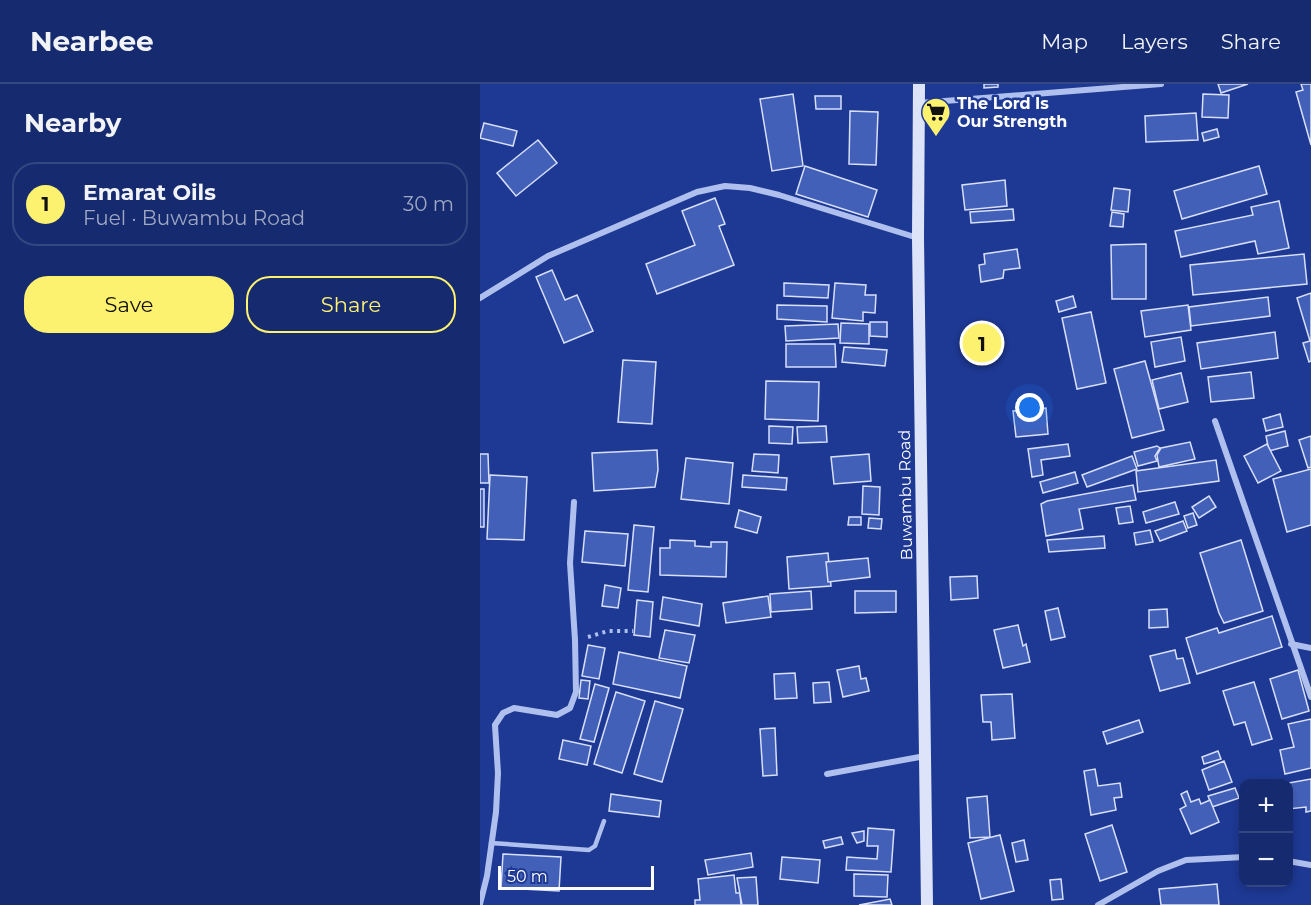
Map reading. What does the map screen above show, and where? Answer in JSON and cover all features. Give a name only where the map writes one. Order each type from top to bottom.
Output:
[{"type":"street","name":"Buwambu Road","points":[[919,84],[918,238],[927,905]]},
{"type":"street","points":[[919,104],[1161,84]]},
{"type":"street","points":[[480,298],[548,256],[697,192],[726,186],[750,188],[779,195],[918,238]]},
{"type":"street","points":[[1215,421],[1311,697]]},
{"type":"street","points":[[480,904],[487,876],[498,773],[495,725],[503,713],[514,708],[557,715],[570,708],[576,692],[570,563],[574,502]]},
{"type":"street","points":[[1291,644],[1311,648]]},
{"type":"street","points":[[827,774],[925,756]]},
{"type":"street","points":[[1098,905],[1158,871],[1186,860],[1239,857]]},
{"type":"street","points":[[1293,862],[1311,865]]},
{"type":"lane","points":[[491,843],[589,850],[595,846],[604,821]]},
{"type":"path","points":[[575,640],[608,631],[633,631]]},
{"type":"building","points":[[984,84],[998,84],[998,87],[984,88]]},
{"type":"building","points":[[1218,84],[1248,84],[1221,93]]},
{"type":"building","points":[[1301,84],[1311,84],[1311,145],[1296,92],[1303,90]]},
{"type":"building","points":[[793,94],[803,166],[772,171],[760,99]]},
{"type":"building","points":[[1203,94],[1229,95],[1228,118],[1202,117]]},
{"type":"building","points":[[815,96],[841,96],[841,109],[816,109]]},
{"type":"building","points":[[850,111],[878,112],[876,165],[849,164]]},
{"type":"building","points":[[1196,113],[1198,140],[1146,142],[1145,116]]},
{"type":"building","points":[[484,123],[517,131],[513,146],[480,138]]},
{"type":"building","points":[[1217,129],[1219,137],[1204,141],[1202,133]]},
{"type":"building","points":[[538,140],[557,163],[516,196],[497,173]]},
{"type":"building","points":[[805,166],[877,190],[868,217],[796,194]]},
{"type":"building","points":[[1259,166],[1267,194],[1182,219],[1174,191]]},
{"type":"building","points":[[1005,180],[1007,206],[965,210],[962,185]]},
{"type":"building","points":[[1114,188],[1130,190],[1128,212],[1111,210]]},
{"type":"building","points":[[715,198],[725,224],[719,226],[734,265],[657,294],[646,264],[695,245],[682,211]]},
{"type":"building","points":[[1279,201],[1289,248],[1258,254],[1255,241],[1181,257],[1175,231],[1253,215],[1251,207]]},
{"type":"building","points":[[1013,209],[1014,220],[971,223],[970,212]]},
{"type":"building","points":[[1112,212],[1124,214],[1123,227],[1110,226]]},
{"type":"building","points":[[1146,244],[1146,299],[1112,299],[1111,245]]},
{"type":"building","points":[[1017,249],[1020,268],[1004,270],[1003,278],[981,282],[979,265],[985,264],[984,254]]},
{"type":"building","points":[[1304,254],[1307,284],[1193,295],[1190,265]]},
{"type":"building","points":[[552,270],[565,300],[577,295],[593,331],[564,343],[536,277]]},
{"type":"building","points":[[784,283],[829,285],[828,298],[784,296]]},
{"type":"building","points":[[835,283],[866,285],[865,295],[876,295],[875,313],[863,312],[863,321],[832,318]]},
{"type":"building","points":[[1311,293],[1311,361],[1309,362],[1303,343],[1310,341],[1297,298]]},
{"type":"building","points":[[1073,296],[1076,307],[1059,312],[1056,301]]},
{"type":"building","points":[[1268,297],[1270,316],[1191,326],[1189,307]]},
{"type":"building","points":[[777,305],[827,306],[827,322],[777,319]]},
{"type":"building","points":[[1188,305],[1191,330],[1145,337],[1141,311]]},
{"type":"building","points":[[1091,312],[1106,383],[1077,389],[1062,318]]},
{"type":"building","points":[[870,322],[887,322],[887,337],[870,336]]},
{"type":"building","points":[[841,323],[869,324],[869,344],[840,343]]},
{"type":"building","points":[[838,324],[839,338],[786,341],[785,326]]},
{"type":"building","points":[[1275,332],[1278,358],[1201,369],[1197,343]]},
{"type":"building","points":[[1181,337],[1185,361],[1155,367],[1151,342]]},
{"type":"building","points":[[786,344],[835,344],[836,367],[786,367]]},
{"type":"building","points":[[844,347],[887,350],[885,366],[842,362]]},
{"type":"building","points":[[623,360],[656,362],[652,424],[618,422]]},
{"type":"building","points":[[1145,361],[1164,430],[1132,438],[1114,369]]},
{"type":"building","points":[[1251,372],[1254,398],[1211,402],[1208,377]]},
{"type":"building","points":[[1181,373],[1188,402],[1159,409],[1152,380]]},
{"type":"building","points":[[766,381],[819,382],[818,421],[765,419]]},
{"type":"building","points":[[1046,408],[1048,434],[1016,437],[1013,411]]},
{"type":"building","points":[[1280,414],[1283,427],[1266,431],[1263,419]]},
{"type":"building","points":[[769,426],[793,427],[792,444],[769,443]]},
{"type":"building","points":[[826,426],[827,442],[798,443],[797,427]]},
{"type":"building","points":[[1285,431],[1288,446],[1269,451],[1266,436]]},
{"type":"building","points":[[1311,436],[1311,467],[1308,468],[1299,440]]},
{"type":"building","points":[[1190,442],[1195,459],[1159,467],[1157,455],[1161,448]]},
{"type":"building","points":[[1068,444],[1070,456],[1041,460],[1043,475],[1032,477],[1028,449]]},
{"type":"building","points":[[1267,444],[1281,471],[1258,483],[1244,456]]},
{"type":"building","points":[[1157,446],[1160,448],[1155,456],[1157,461],[1138,466],[1134,452]]},
{"type":"building","points":[[657,450],[658,470],[655,487],[594,491],[592,453]]},
{"type":"building","points":[[480,454],[488,454],[489,483],[480,483]]},
{"type":"building","points":[[754,454],[779,455],[778,473],[752,471]]},
{"type":"building","points":[[869,454],[871,481],[834,484],[831,457]]},
{"type":"building","points":[[1132,456],[1137,469],[1087,487],[1082,475]]},
{"type":"building","points":[[686,458],[733,463],[729,504],[681,499]]},
{"type":"building","points":[[1216,460],[1219,481],[1138,492],[1136,471]]},
{"type":"building","points":[[1311,469],[1311,525],[1287,532],[1273,479]]},
{"type":"building","points":[[1075,472],[1078,483],[1043,493],[1040,482]]},
{"type":"building","points":[[490,475],[527,477],[524,540],[487,539]]},
{"type":"building","points":[[743,475],[787,478],[786,490],[742,487]]},
{"type":"building","points":[[1133,485],[1136,500],[1079,509],[1083,529],[1046,536],[1041,504]]},
{"type":"building","points":[[863,486],[880,487],[879,515],[862,514]]},
{"type":"building","points":[[480,489],[484,489],[484,527],[480,527]]},
{"type":"building","points":[[1209,496],[1216,507],[1199,518],[1192,507]]},
{"type":"building","points":[[1175,502],[1179,514],[1146,523],[1143,512]]},
{"type":"building","points":[[1130,506],[1133,522],[1119,524],[1116,508]]},
{"type":"building","points":[[739,510],[761,517],[757,533],[735,527]]},
{"type":"building","points":[[1193,513],[1197,525],[1188,528],[1184,516]]},
{"type":"building","points":[[849,517],[861,517],[861,525],[848,525]]},
{"type":"building","points":[[869,518],[882,519],[881,529],[868,528]]},
{"type":"building","points":[[1183,521],[1187,531],[1160,541],[1155,531]]},
{"type":"building","points":[[634,525],[654,527],[648,592],[628,590]]},
{"type":"building","points":[[1150,530],[1153,542],[1136,545],[1134,533]]},
{"type":"building","points":[[585,531],[628,534],[625,566],[582,562]]},
{"type":"building","points":[[1104,536],[1105,548],[1049,552],[1047,540]]},
{"type":"building","points":[[670,540],[695,541],[695,546],[711,547],[711,542],[727,542],[726,577],[660,575],[660,548],[670,548]]},
{"type":"building","points":[[1241,540],[1263,611],[1224,623],[1200,553]]},
{"type":"building","points":[[828,553],[831,586],[789,589],[787,557]]},
{"type":"building","points":[[868,558],[870,577],[828,582],[826,562]]},
{"type":"building","points":[[977,576],[978,598],[951,600],[950,577]]},
{"type":"building","points":[[605,585],[621,588],[618,608],[602,606]]},
{"type":"building","points":[[811,591],[812,609],[771,612],[770,594]]},
{"type":"building","points":[[855,591],[896,591],[896,612],[855,613]]},
{"type":"building","points":[[768,596],[771,617],[726,623],[723,603]]},
{"type":"building","points":[[663,597],[702,604],[699,626],[660,619]]},
{"type":"building","points":[[637,600],[653,602],[650,637],[634,635]]},
{"type":"building","points":[[1058,608],[1065,637],[1051,640],[1045,611]]},
{"type":"building","points":[[1167,609],[1168,627],[1149,628],[1149,610]]},
{"type":"building","points":[[1272,616],[1282,647],[1197,674],[1186,638],[1217,628],[1219,633]]},
{"type":"building","points":[[1018,625],[1030,662],[1003,668],[994,630]]},
{"type":"building","points":[[665,630],[695,635],[689,663],[659,658]]},
{"type":"building","points":[[588,645],[605,648],[599,679],[582,676]]},
{"type":"building","points":[[1175,650],[1177,659],[1183,658],[1190,683],[1160,691],[1150,656]]},
{"type":"building","points":[[619,652],[687,666],[680,698],[613,684]]},
{"type":"building","points":[[859,666],[861,679],[866,678],[869,691],[843,697],[837,670]]},
{"type":"building","points":[[1298,670],[1309,711],[1282,719],[1270,679]]},
{"type":"building","points":[[795,673],[797,698],[775,699],[774,674]]},
{"type":"building","points":[[581,680],[590,681],[588,699],[579,698]]},
{"type":"building","points":[[829,682],[831,702],[814,703],[813,683]]},
{"type":"building","points":[[1254,682],[1272,739],[1252,745],[1245,722],[1234,725],[1223,691]]},
{"type":"building","points":[[595,684],[609,688],[594,742],[580,739]]},
{"type":"building","points":[[616,692],[645,701],[622,773],[594,764]]},
{"type":"building","points":[[1012,694],[1015,738],[992,740],[991,722],[983,722],[981,695]]},
{"type":"building","points":[[655,701],[683,709],[662,782],[634,774]]},
{"type":"building","points":[[1311,719],[1311,768],[1285,774],[1280,750],[1294,747],[1288,724]]},
{"type":"building","points":[[1139,720],[1143,732],[1107,744],[1103,732]]},
{"type":"building","points":[[775,728],[777,775],[763,776],[760,729]]},
{"type":"building","points":[[563,740],[591,746],[587,765],[559,759]]},
{"type":"building","points":[[1218,751],[1221,759],[1204,764],[1202,757]]},
{"type":"building","points":[[1224,761],[1232,782],[1209,790],[1202,770]]},
{"type":"building","points":[[1095,769],[1098,786],[1120,783],[1122,797],[1114,798],[1116,810],[1091,815],[1084,771]]},
{"type":"building","points":[[1311,779],[1311,811],[1306,812],[1306,807],[1293,808],[1293,782]]},
{"type":"building","points":[[1235,788],[1239,798],[1212,807],[1208,796]]},
{"type":"building","points":[[1187,791],[1191,802],[1199,799],[1201,804],[1210,800],[1219,822],[1191,834],[1180,809],[1186,806],[1181,794]]},
{"type":"building","points":[[611,794],[661,801],[659,817],[609,811]]},
{"type":"building","points":[[987,796],[990,837],[970,838],[967,798]]},
{"type":"building","points":[[1112,825],[1127,872],[1100,881],[1085,834]]},
{"type":"building","points":[[868,828],[894,830],[891,872],[846,870],[847,857],[877,859],[878,846],[867,846]]},
{"type":"building","points":[[864,831],[864,841],[857,843],[852,833]]},
{"type":"building","points":[[1000,835],[1014,891],[981,899],[968,843]]},
{"type":"building","points":[[841,837],[843,844],[825,848],[823,841]]},
{"type":"building","points":[[1024,840],[1028,860],[1016,862],[1012,843]]},
{"type":"building","points":[[751,853],[753,867],[708,875],[705,860]]},
{"type":"building","points":[[503,854],[561,857],[559,891],[501,888]]},
{"type":"building","points":[[782,857],[820,860],[818,883],[780,879]]},
{"type":"building","points":[[854,874],[888,875],[887,897],[854,896]]},
{"type":"building","points":[[734,875],[736,893],[740,893],[741,905],[695,905],[695,900],[700,900],[698,879]]},
{"type":"building","points":[[756,877],[758,905],[742,905],[737,878]]},
{"type":"building","points":[[1061,879],[1063,899],[1052,900],[1050,880]]},
{"type":"building","points":[[1217,884],[1219,905],[1161,905],[1159,889]]},
{"type":"building","points":[[890,899],[892,905],[859,905]]},
{"type":"place","name":"The Lord Is Our Strength","points":[[936,138]]},
{"type":"place","name":"Emarat Oils","points":[[982,343]]}]
